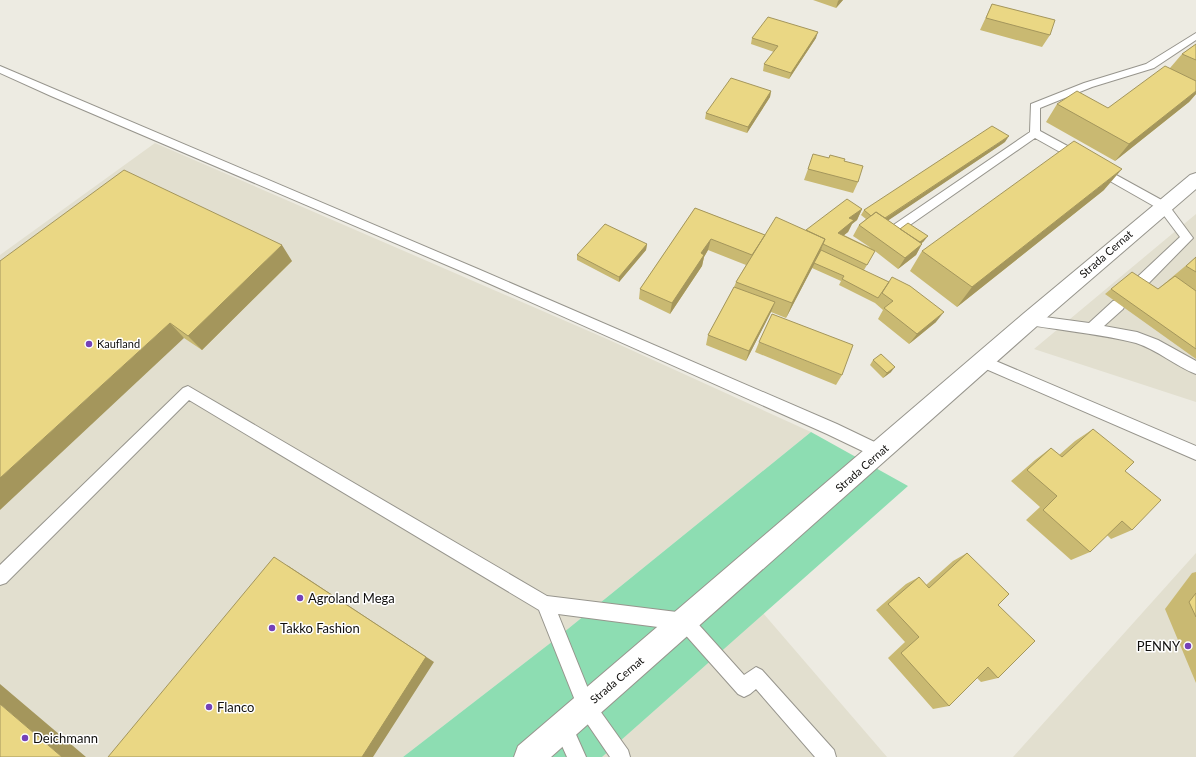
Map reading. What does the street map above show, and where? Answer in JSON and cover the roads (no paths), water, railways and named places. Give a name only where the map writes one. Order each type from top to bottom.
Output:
[{"type":"main road","name":"Strada Cernat","points":[[529,757],[984,362],[1030,320],[1196,179]]},
{"type":"lane","points":[[1035,132],[1035,106],[1088,85],[1150,66],[1196,36]]},
{"type":"lane","points":[[0,69],[62,98],[474,272],[832,429],[880,452]]},
{"type":"lane","points":[[1035,132],[1163,206],[1191,238],[1196,246]]},
{"type":"lane","points":[[893,231],[1035,132]]},
{"type":"lane","points":[[1137,286],[1191,238]]},
{"type":"lane","points":[[1092,329],[1118,305]]},
{"type":"lane","points":[[1030,320],[1092,329],[1136,338],[1153,344],[1196,368]]},
{"type":"lane","points":[[984,362],[1196,453]]},
{"type":"lane","points":[[0,577],[188,392],[545,604],[685,622],[744,688],[756,676],[827,757]]},
{"type":"lane","points":[[545,604],[586,706],[621,757]]},
{"type":"lane","points":[[563,728],[576,757]]},
{"type":"place","name":"Kaufland","points":[[89,344]]},
{"type":"place","name":"Agroland Mega","points":[[300,598]]},
{"type":"place","name":"Takko Fashion","points":[[272,628]]},
{"type":"place","name":"PENNY","points":[[1188,646]]},
{"type":"place","name":"Flanco","points":[[209,707]]},
{"type":"place","name":"Deichmann","points":[[25,738]]}]
